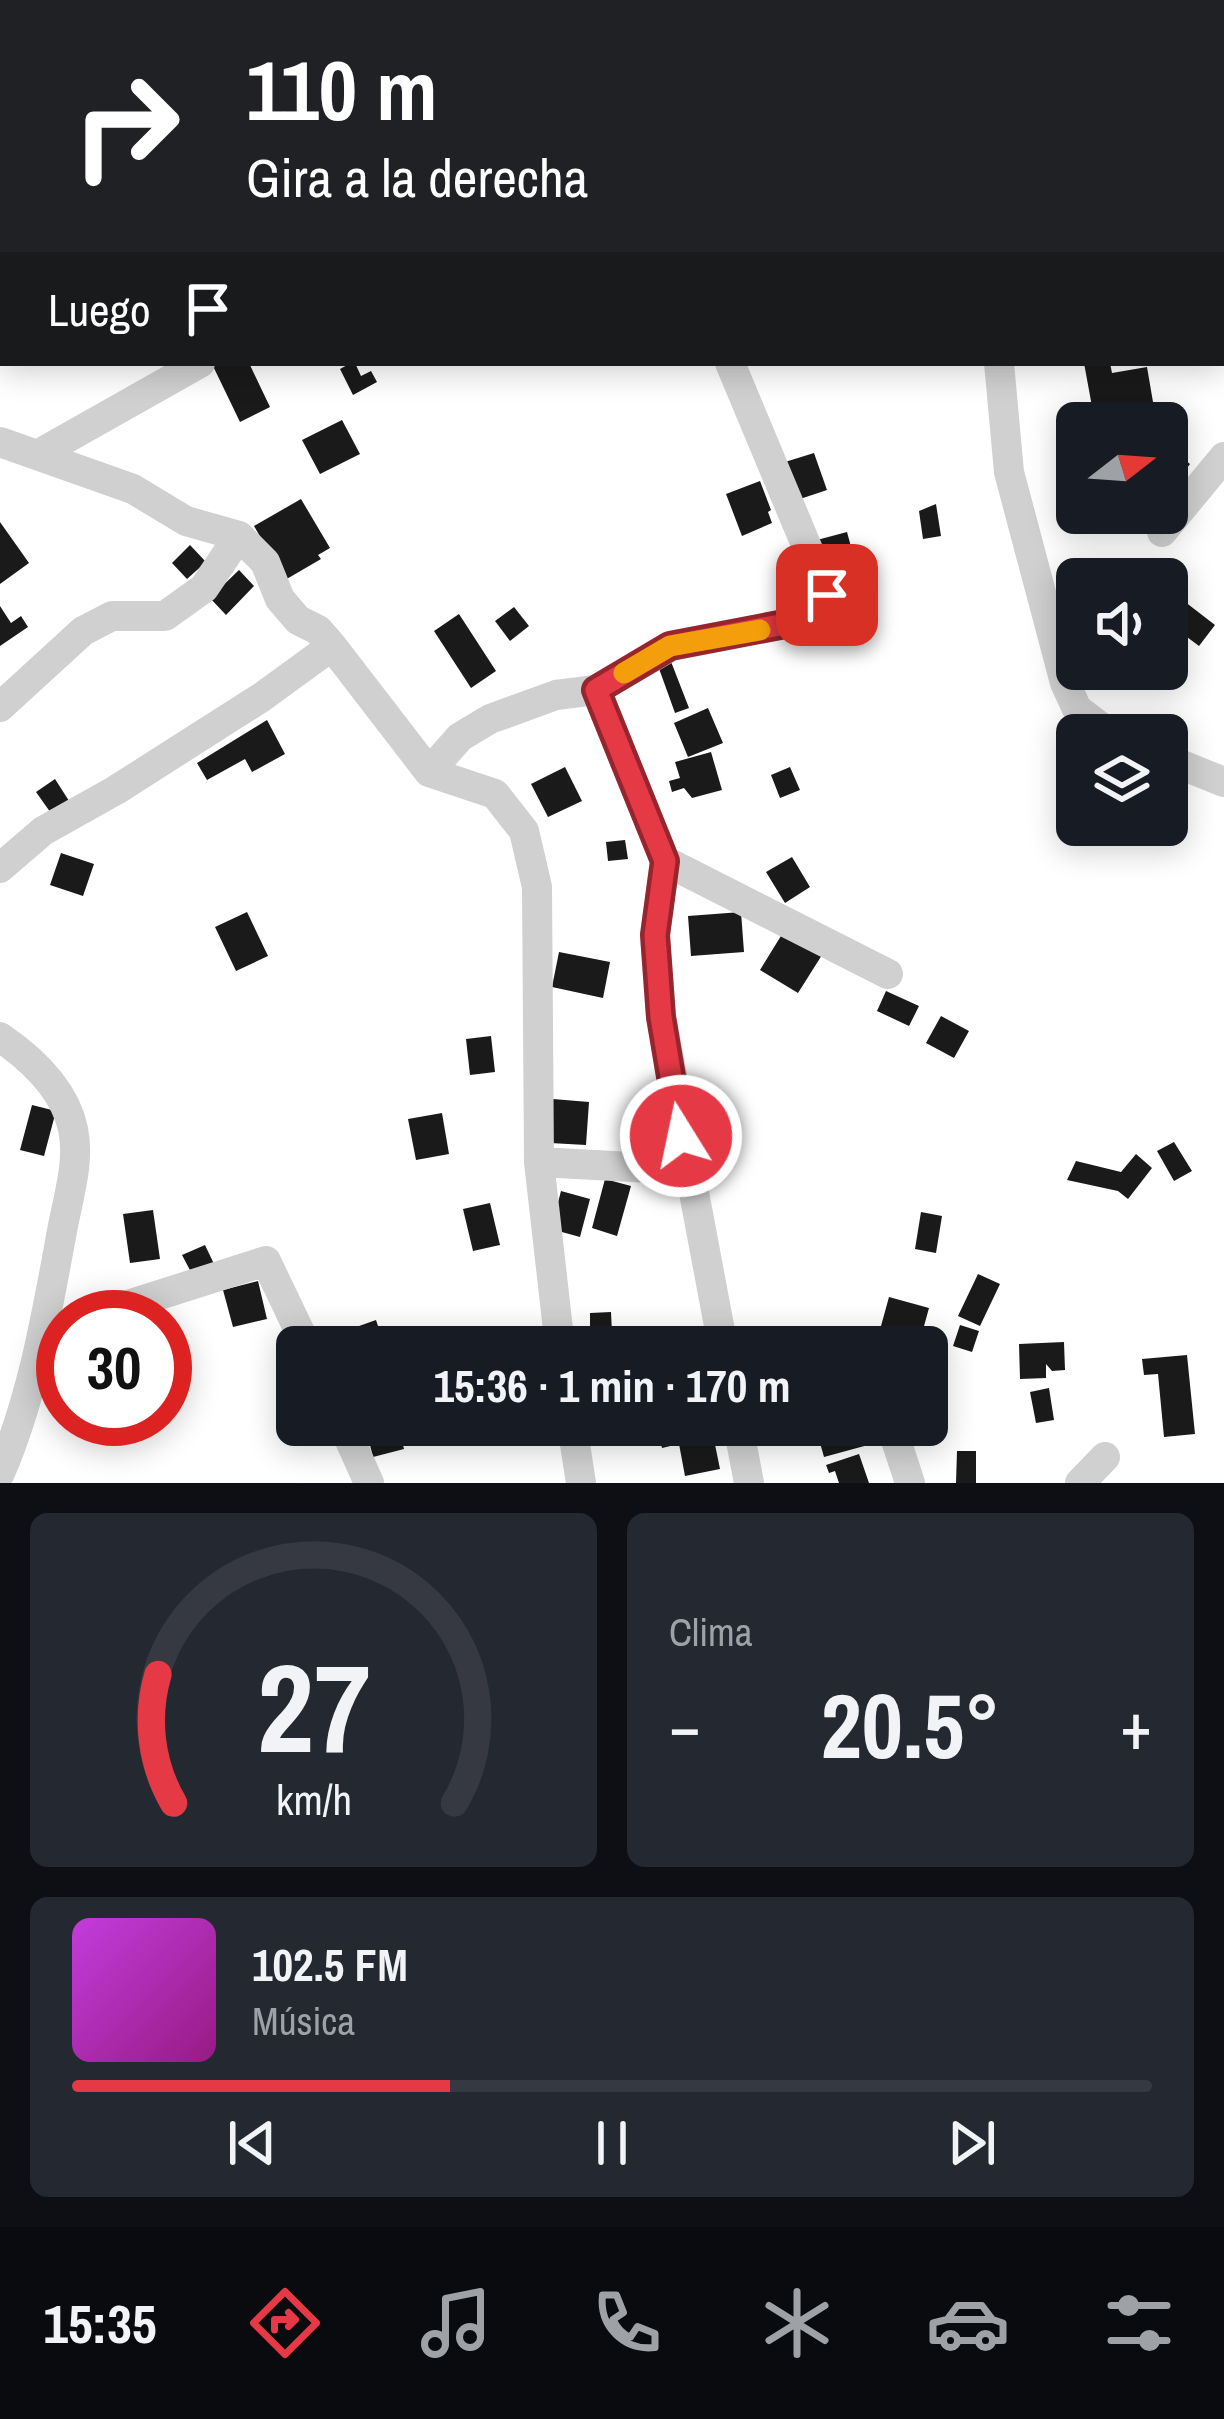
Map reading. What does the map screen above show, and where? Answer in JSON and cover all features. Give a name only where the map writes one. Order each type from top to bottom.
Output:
[{"type":"street","points":[[37,455],[195,366]]},
{"type":"street","points":[[429,772],[460,737],[490,719],[556,695],[596,690],[670,646],[816,618],[827,606],[827,595],[731,366]]},
{"type":"street","points":[[999,366],[1009,472],[1065,683],[1084,714]]},
{"type":"street","points":[[0,442],[133,489],[186,521],[239,536],[265,562],[280,599],[332,646],[429,772],[495,794],[524,831],[537,887],[539,1162],[558,1326]]},
{"type":"street","points":[[1188,501],[1224,458]]},
{"type":"street","points":[[0,707],[83,631],[112,616],[165,616],[204,588],[239,536]]},
{"type":"street","points":[[0,868],[43,832],[262,698],[332,646]]},
{"type":"street","points":[[596,690],[665,861],[655,935],[661,1017],[719,1326]]},
{"type":"street","points":[[1188,767],[1224,782]]},
{"type":"street","points":[[665,861],[888,974]]},
{"type":"street","points":[[0,1037],[30,1058],[57,1093],[73,1127],[75,1161],[58,1290]]},
{"type":"street","points":[[539,1162],[688,1170]]},
{"type":"street","points":[[175,1290],[266,1261],[297,1326]]},
{"type":"street","points":[[0,1473],[36,1376]]},
{"type":"street","points":[[352,1446],[369,1483]]},
{"type":"street","points":[[575,1446],[581,1483]]},
{"type":"street","points":[[742,1446],[749,1483]]},
{"type":"street","points":[[899,1446],[910,1483]]},
{"type":"street","points":[[1080,1483],[1105,1457]]},
{"type":"building","points":[[213,366],[250,366],[270,407],[240,422]]},
{"type":"building","points":[[356,366],[361,376],[371,371],[377,382],[353,395],[340,369]]},
{"type":"building","points":[[1085,366],[1111,366],[1112,373],[1147,367],[1153,402],[1091,402]]},
{"type":"building","points":[[342,420],[360,454],[320,474],[302,440]]},
{"type":"building","points":[[814,453],[827,490],[797,500],[785,462]]},
{"type":"building","points":[[760,481],[772,523],[742,536],[726,494]]},
{"type":"building","points":[[301,499],[330,548],[318,555],[321,559],[285,580],[254,526]]},
{"type":"building","points":[[936,504],[941,536],[923,539],[919,511]]},
{"type":"building","points":[[0,522],[29,563],[0,584]]},
{"type":"building","points":[[847,532],[857,569],[827,577],[817,540]]},
{"type":"building","points":[[190,545],[206,562],[187,579],[172,563]]},
{"type":"building","points":[[239,570],[254,586],[226,615],[210,598]]},
{"type":"building","points":[[1188,604],[1215,625],[1199,646],[1188,638]]},
{"type":"building","points":[[0,606],[11,623],[21,616],[28,627],[0,646]]},
{"type":"building","points":[[514,607],[529,626],[510,641],[495,621]]},
{"type":"building","points":[[459,614],[496,671],[471,688],[434,631]]},
{"type":"building","points":[[670,659],[689,708],[675,713],[657,663]]},
{"type":"building","points":[[708,708],[723,743],[688,757],[674,723]]},
{"type":"building","points":[[267,720],[285,754],[252,772],[245,759],[207,780],[197,763]]},
{"type":"building","points":[[711,752],[722,790],[692,798],[684,788],[672,792],[669,781],[680,778],[675,762]]},
{"type":"building","points":[[565,767],[582,801],[548,817],[531,784]]},
{"type":"building","points":[[790,767],[800,790],[780,798],[771,775]]},
{"type":"building","points":[[55,779],[71,804],[53,816],[36,792]]},
{"type":"building","points":[[625,840],[628,859],[608,861],[606,842]]},
{"type":"building","points":[[61,853],[94,864],[83,896],[50,885]]},
{"type":"building","points":[[792,857],[810,887],[785,903],[766,872]]},
{"type":"building","points":[[247,912],[268,956],[236,971],[215,927]]},
{"type":"building","points":[[741,912],[744,952],[691,956],[688,916]]},
{"type":"building","points":[[784,931],[822,955],[798,993],[760,970]]},
{"type":"building","points":[[559,952],[610,962],[603,998],[552,987]]},
{"type":"building","points":[[886,991],[919,1006],[909,1026],[877,1011]]},
{"type":"building","points":[[941,1016],[969,1031],[954,1058],[926,1043]]},
{"type":"building","points":[[491,1036],[495,1072],[470,1075],[466,1039]]},
{"type":"building","points":[[553,1099],[589,1102],[586,1145],[550,1143]]},
{"type":"building","points":[[32,1105],[56,1111],[44,1156],[20,1150]]},
{"type":"building","points":[[442,1113],[449,1154],[416,1160],[408,1119]]},
{"type":"building","points":[[1174,1142],[1192,1171],[1174,1181],[1157,1151]]},
{"type":"building","points":[[1136,1154],[1152,1168],[1128,1199],[1118,1191],[1067,1180],[1076,1161],[1121,1172]]},
{"type":"building","points":[[605,1179],[631,1186],[617,1236],[592,1228]]},
{"type":"building","points":[[561,1191],[590,1199],[580,1237],[551,1229]]},
{"type":"building","points":[[490,1203],[500,1245],[473,1251],[463,1209]]},
{"type":"building","points":[[153,1210],[160,1259],[130,1263],[123,1214]]},
{"type":"building","points":[[921,1212],[942,1216],[936,1253],[915,1249]]},
{"type":"building","points":[[205,1245],[214,1264],[192,1274],[182,1255]]},
{"type":"building","points":[[978,1274],[1000,1284],[980,1326],[958,1316]]},
{"type":"building","points":[[258,1281],[267,1319],[233,1327],[223,1290]]},
{"type":"building","points":[[889,1297],[929,1308],[924,1326],[881,1326]]},
{"type":"building","points":[[611,1312],[612,1326],[590,1326],[590,1313]]},
{"type":"building","points":[[960,1325],[979,1331],[972,1352],[953,1346]]},
{"type":"building","points":[[1064,1342],[1065,1370],[1052,1371],[1046,1364],[1046,1378],[1020,1379],[1019,1344]]},
{"type":"building","points":[[1187,1355],[1195,1434],[1164,1437],[1158,1374],[1144,1375],[1142,1359]]},
{"type":"building","points":[[1049,1388],[1054,1420],[1036,1423],[1030,1392]]},
{"type":"building","points":[[370,1446],[403,1446],[404,1449],[373,1457]]},
{"type":"building","points":[[679,1446],[715,1446],[720,1469],[685,1476]]},
{"type":"building","points":[[821,1446],[864,1446],[824,1457]]},
{"type":"building","points":[[957,1451],[976,1451],[976,1483],[956,1483]]},
{"type":"building","points":[[859,1454],[869,1483],[839,1483],[835,1471],[829,1473],[826,1465]]},
{"type":"slow traffic","points":[[624,673],[670,646],[760,630]]},
{"type":"route","points":[[681,1136],[661,1017],[655,935],[665,861],[596,690],[670,646],[816,618],[827,606],[827,595]]}]
